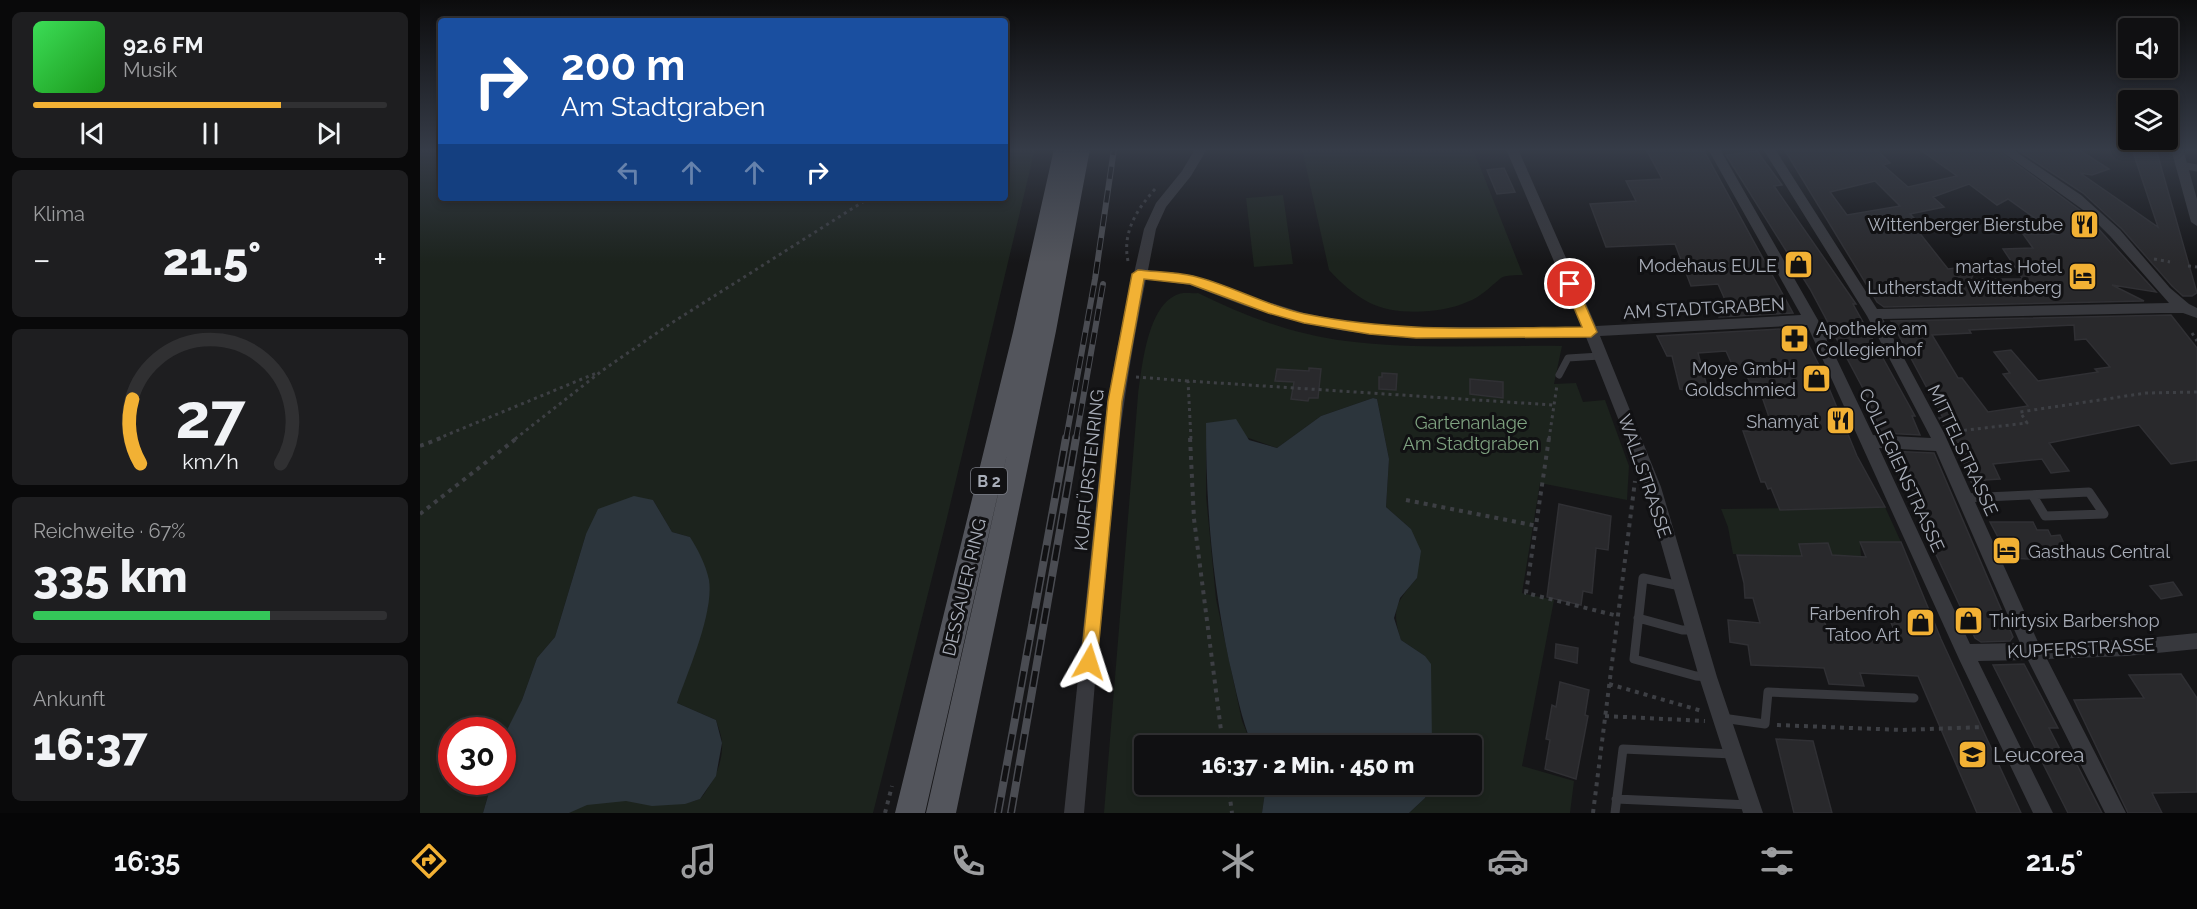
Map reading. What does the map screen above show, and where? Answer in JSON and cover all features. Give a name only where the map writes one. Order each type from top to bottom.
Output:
[{"type":"main road","name":"DESSAUER RING","points":[[910,813],[1024,332],[1056,187]]},
{"type":"main road","name":"DESSAUER RING","points":[[941,813],[1074,187]]},
{"type":"street","name":"KURFÜRSTENRING","points":[[1074,813],[1118,376],[1146,243],[1157,211],[1175,187]]},
{"type":"street","name":"WALLSTRASSE","points":[[1528,187],[1591,332],[1645,468],[1707,677],[1752,809]]},
{"type":"street","name":"COLLEGIENSTRASSE","points":[[1736,187],[1811,320],[1965,653],[2043,813]]},
{"type":"street","name":"MITTELSTRASSE","points":[[1793,187],[1873,314],[1939,439],[2033,651],[2116,813]]},
{"type":"street","points":[[2061,187],[2098,216],[2165,292],[2190,311]]},
{"type":"street","points":[[2187,187],[2197,222]]},
{"type":"street","name":"AM STADTGRABEN","points":[[1138,274],[1191,280],[1284,313],[1357,328],[1416,333],[1591,332],[1811,320]]},
{"type":"street","points":[[1873,314],[2190,311]]},
{"type":"street","points":[[1868,441],[1939,439]]},
{"type":"street","name":"KUPFERSTRASSE","points":[[1965,653],[2127,648],[2197,641]]},
{"type":"lane","points":[[1559,375],[1568,358],[1600,356]]},
{"type":"lane","points":[[1965,498],[2089,492],[2104,514],[2045,516],[2033,496]]},
{"type":"lane","points":[[1680,586],[1643,578],[1634,659],[1707,677]]},
{"type":"lane","points":[[1638,618],[1682,630],[1693,630]]},
{"type":"lane","points":[[1721,718],[1764,724],[1768,692],[1914,698]]},
{"type":"lane","points":[[1615,813],[1623,749],[1733,754]]},
{"type":"lane","points":[[1616,800],[1752,809]]},
{"type":"path","points":[[420,514],[603,370],[670,324],[864,201]]},
{"type":"path","points":[[2188,266],[2197,267]]},
{"type":"path","points":[[2192,333],[2197,341]]},
{"type":"path","points":[[420,446],[603,370]]},
{"type":"path","points":[[1559,375],[1526,593],[1618,616]]},
{"type":"path","points":[[1118,376],[1553,405]]},
{"type":"path","points":[[1188,381],[1194,519],[1222,735]]},
{"type":"path","points":[[1939,439],[2027,423],[2020,412],[2146,393],[2197,392]]},
{"type":"path","points":[[1593,813],[1636,469],[1645,468]]},
{"type":"path","points":[[1406,500],[1537,526]]},
{"type":"path","points":[[1609,684],[1721,718]]},
{"type":"path","points":[[1605,716],[1713,722],[1721,718]]},
{"type":"path","points":[[1764,724],[1912,730],[2000,726]]},
{"type":"path","points":[[1230,795],[1232,813]]},
{"type":"green space","points":[[420,187],[438,187],[438,201],[1008,201],[1008,187],[1026,187],[946,522],[873,813],[569,813],[583,806],[600,802],[690,802],[701,798],[714,779],[720,764],[722,740],[716,720],[677,703],[708,607],[690,537],[672,532],[653,500],[586,534],[555,637],[537,658],[514,717],[438,717],[438,795],[488,795],[483,813],[420,813]]},
{"type":"green space","points":[[1310,187],[1488,187],[1523,275],[1503,277],[1477,297],[1456,306],[1417,312],[1378,307],[1347,288],[1329,270]]},
{"type":"green space","points":[[1283,195],[1293,264],[1254,267],[1246,198]]},
{"type":"green space","name":"Gartenanlage Am Stadtgraben","points":[[1181,293],[1198,293],[1270,323],[1308,334],[1346,341],[1427,346],[1562,346],[1554,384],[1576,383],[1583,402],[1605,400],[1629,466],[1627,500],[1540,483],[1522,593],[1554,600],[1522,766],[1574,781],[1570,813],[1409,813],[1426,795],[1482,795],[1482,735],[1431,735],[1425,656],[1401,640],[1396,620],[1400,600],[1417,578],[1411,529],[1386,507],[1389,459],[1377,399],[1373,398],[1321,416],[1277,448],[1206,423],[1206,496],[1216,599],[1242,721],[1248,735],[1134,735],[1134,795],[1265,795],[1262,813],[1104,813],[1138,395],[1144,354],[1153,323],[1160,310],[1168,300]]},
{"type":"green space","points":[[1885,507],[1901,542],[1860,542],[1861,556],[1832,555],[1827,543],[1800,545],[1801,556],[1733,554],[1728,527],[1721,509]]},
{"type":"shaded area","points":[[1373,398],[1377,399],[1389,459],[1386,507],[1411,529],[1421,551],[1417,578],[1400,598],[1394,618],[1401,640],[1425,656],[1431,664],[1432,735],[1248,735],[1245,725],[1229,661],[1214,572],[1207,484],[1206,423],[1236,419],[1249,440],[1277,448],[1321,416]]},
{"type":"shaded area","points":[[634,496],[653,500],[672,532],[690,537],[701,558],[709,580],[708,609],[677,703],[716,720],[722,743],[716,776],[700,799],[685,804],[652,806],[626,801],[587,805],[569,813],[483,813],[488,795],[516,795],[516,717],[514,717],[537,658],[555,637],[586,534],[598,509]]},
{"type":"shaded area","points":[[1264,795],[1426,795],[1409,813],[1262,813]]},
{"type":"building","points":[[1494,187],[1513,187],[1515,192],[1497,194]]},
{"type":"building","points":[[1629,187],[1724,187],[1793,313],[1719,317],[1717,312],[1730,311],[1718,284],[1691,286],[1675,244],[1606,247],[1590,204],[1636,201]]},
{"type":"building","points":[[1746,187],[1775,187],[1856,304],[1853,304],[1915,416],[1912,416],[1920,435],[1882,433],[1867,396],[1810,289]]},
{"type":"building","points":[[1807,187],[1851,187],[1830,192],[1847,215],[1900,206],[1881,187],[1961,187],[1933,197],[1944,207],[1910,214],[1925,229],[1918,231],[1948,269],[1979,265],[1971,279],[2023,279],[2003,249],[2033,248],[2023,234],[2057,234],[2008,199],[1997,205],[1973,187],[2048,187],[2085,214],[2156,292],[2112,285],[2144,301],[1884,307],[1877,302]]},
{"type":"building","points":[[2074,187],[2100,187],[2158,227],[2145,187],[2167,187],[2197,293],[2192,296],[2183,296],[2122,229]]},
{"type":"building","points":[[2171,315],[2197,348],[2197,460],[2171,464],[2139,425],[2049,443],[2069,471],[2051,473],[2042,459],[1993,464],[2000,479],[1984,480],[1987,485],[1973,486],[1960,454],[1939,418],[1943,418],[1891,321]],"holes":[[[2074,325],[2075,340],[2086,339],[2110,367],[2095,369],[2098,372],[2038,381],[2011,350],[1994,352],[2010,373],[2003,374],[2028,406],[1988,412],[1962,378],[1958,378],[1932,335],[1971,333],[1969,330]]]},
{"type":"building","points":[[1800,328],[1821,369],[1857,456],[1885,507],[1780,510],[1771,488],[1768,489],[1765,482],[1761,482],[1743,431],[1750,431],[1748,416],[1770,420],[1757,382],[1749,382],[1746,371],[1735,371],[1726,351],[1698,353],[1709,394],[1680,389],[1672,356],[1667,356],[1657,336]]},
{"type":"building","points":[[1309,368],[1321,369],[1318,398],[1309,398],[1308,401],[1291,399],[1294,382],[1275,381],[1277,369],[1309,371]]},
{"type":"building","points":[[1382,373],[1397,374],[1396,390],[1379,389],[1379,377],[1382,377]]},
{"type":"building","points":[[1470,379],[1503,382],[1503,398],[1470,394]]},
{"type":"building","points":[[1887,451],[1934,453],[2013,637],[2010,641],[1981,642],[1975,638],[1932,546],[1934,546]]},
{"type":"building","points":[[1559,504],[1611,516],[1608,550],[1596,548],[1592,593],[1583,591],[1581,605],[1547,597]]},
{"type":"building","points":[[1990,522],[2033,522],[2037,530],[2048,530],[2051,536],[2060,535],[2067,550],[2052,550],[2053,553],[2047,553],[2050,560],[2009,558]]},
{"type":"building","points":[[1860,542],[1901,542],[1941,639],[2021,813],[1977,813],[1918,676],[1860,673],[1864,686],[1829,684],[1824,668],[1751,665],[1748,645],[1730,642],[1728,620],[1760,623],[1753,598],[1745,598],[1737,555],[1802,556],[1799,544],[1828,543],[1832,555],[1866,557]],"holes":[[[1885,609],[1899,641],[1832,641],[1820,611]]]},
{"type":"building","points":[[2173,582],[2182,595],[2161,599],[2150,586]]},
{"type":"building","points":[[1556,644],[1578,648],[1577,663],[1555,658]]},
{"type":"building","points":[[2024,664],[2058,728],[2049,728],[2066,761],[2075,761],[2102,813],[2068,813],[1993,665]]},
{"type":"building","points":[[2181,674],[2197,698],[2197,792],[2152,793],[2162,813],[2128,813],[2074,700],[2144,698],[2129,675]]},
{"type":"building","points":[[1560,682],[1589,690],[1585,715],[1588,716],[1576,779],[1545,769],[1550,740],[1546,739],[1552,705],[1556,707]]},
{"type":"building","points":[[1776,739],[1813,741],[1832,813],[1794,813]]},
{"type":"railway","points":[[1066,439],[1095,279],[1108,187]]},
{"type":"railway","points":[[1076,439],[1103,284]]},
{"type":"railway","points":[[998,813],[1066,438]]},
{"type":"railway","points":[[1011,813],[1076,438]]},
{"type":"place","name":"Wittenberger Bierstube","points":[[2084,224]]},
{"type":"place","name":"Modehaus EULE","points":[[1798,265]]},
{"type":"place","name":"martas Hotel Lutherstadt Wittenberg","points":[[2083,276]]},
{"type":"place","name":"Apotheke am Collegienhof","points":[[1795,338]]},
{"type":"place","name":"Moye GmbH Goldschmied","points":[[1817,378]]},
{"type":"place","name":"Shamyat","points":[[1840,421]]},
{"type":"place","name":"Gasthaus Central","points":[[2007,551]]},
{"type":"place","name":"Thirtysix Barbershop","points":[[1968,620]]},
{"type":"place","name":"Farbenfroh Tatoo Art","points":[[1921,623]]},
{"type":"place","name":"Leucorea","points":[[1972,754]]},
{"type":"route","points":[[1089,662],[1115,401],[1122,352],[1138,274],[1191,280],[1268,309],[1345,327],[1416,333],[1591,332],[1570,284]]}]
